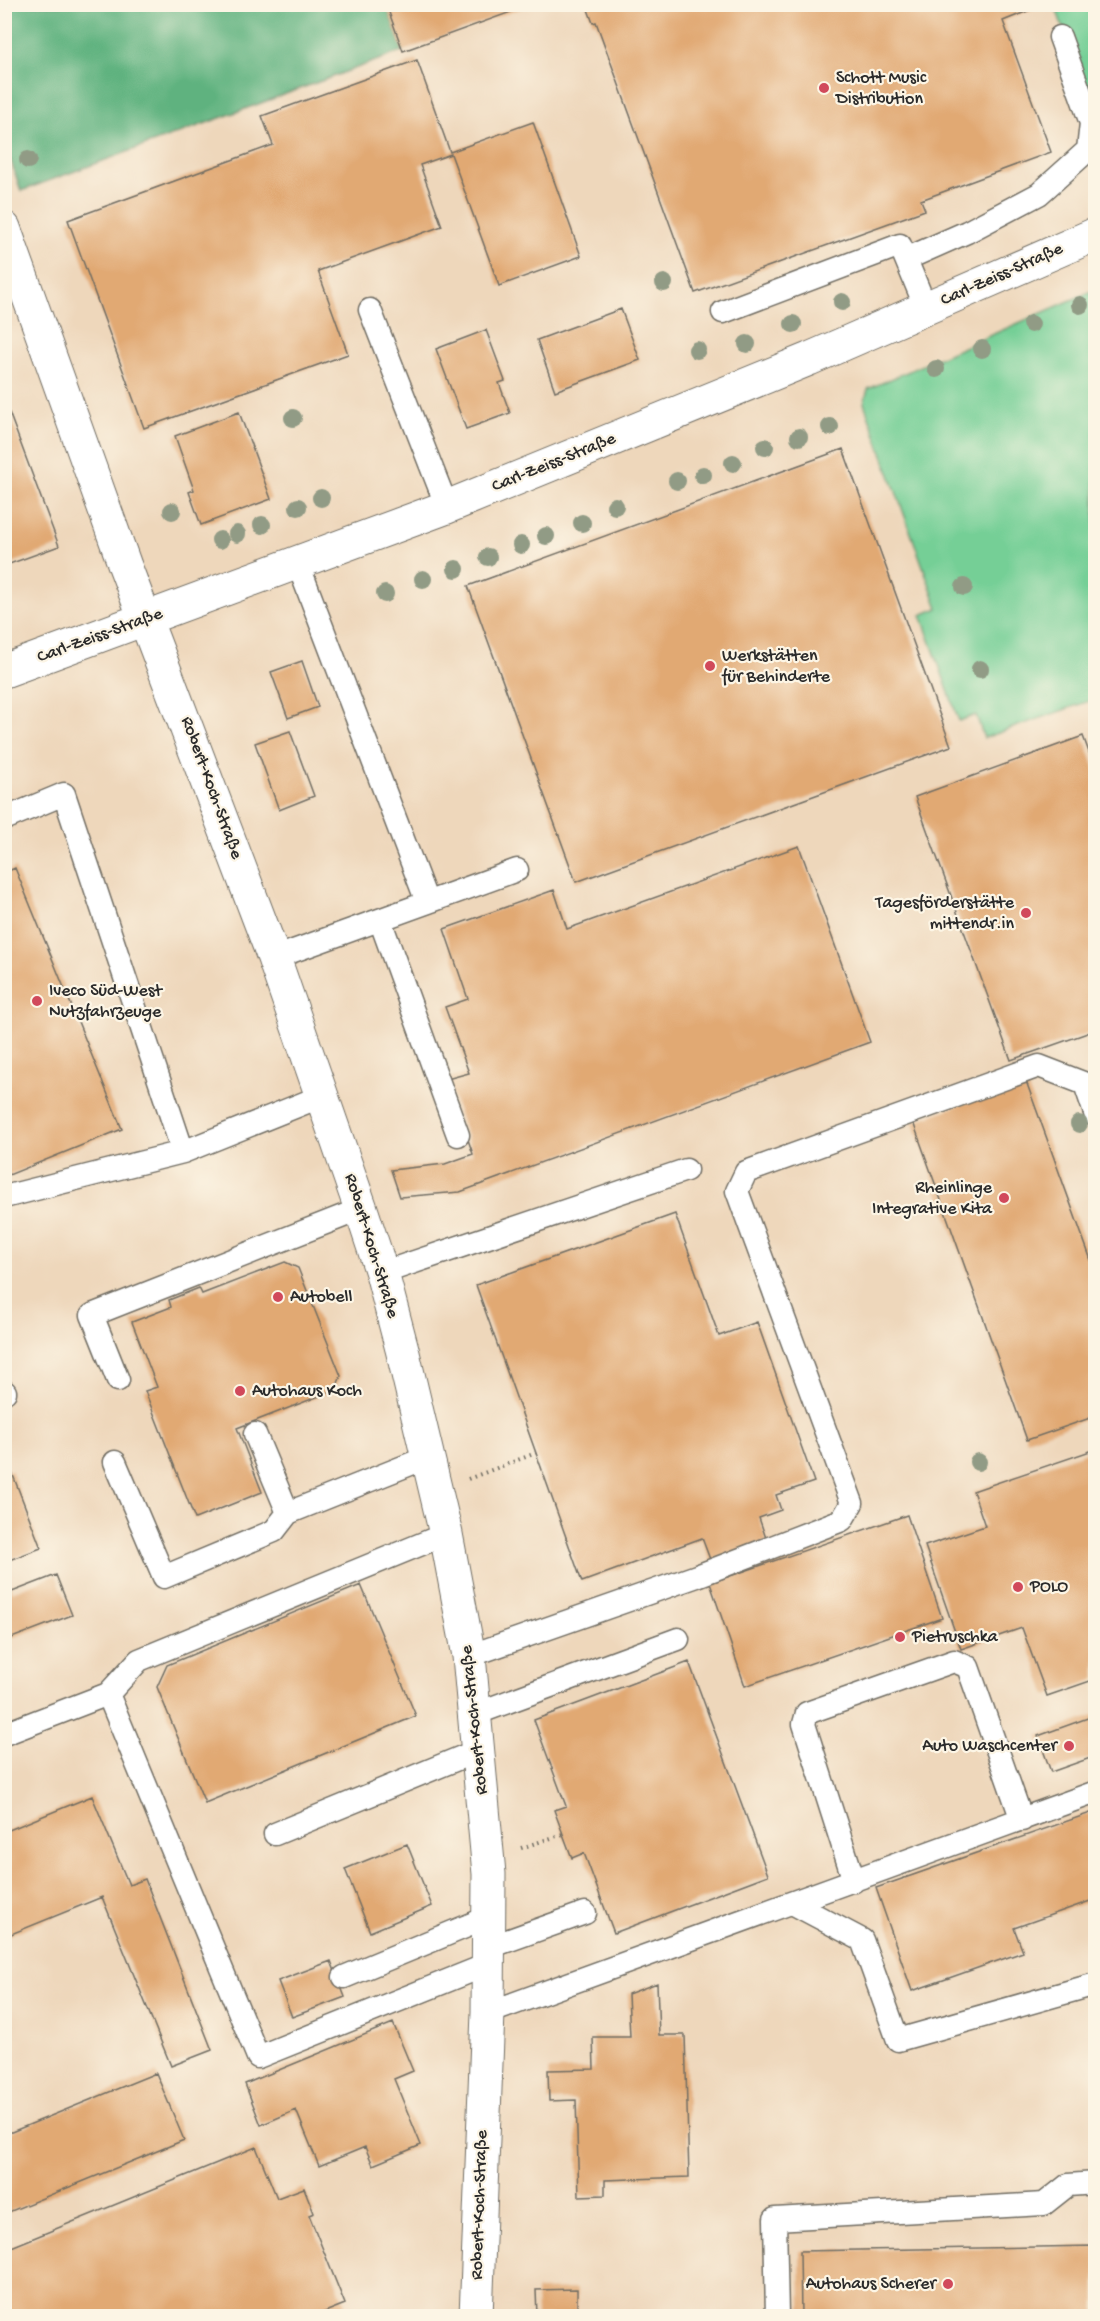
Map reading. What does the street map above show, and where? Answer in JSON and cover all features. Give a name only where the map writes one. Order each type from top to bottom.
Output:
[{"type":"street","name":"Carl-Zeiss-Straße","points":[[4,670],[146,620],[447,507],[809,359],[1095,234]]},
{"type":"street","name":"Robert-Koch-Straße","points":[[6,235],[146,620],[274,958],[361,1209],[382,1273],[446,1534],[469,1656],[479,1750],[489,1943],[476,2316]]},
{"type":"lane","points":[[906,259],[967,232],[1039,194],[1088,150],[1091,123],[1060,38]]},
{"type":"lane","points":[[723,312],[900,245],[926,308]]},
{"type":"lane","points":[[370,310],[447,507]]},
{"type":"lane","points":[[298,564],[427,902]]},
{"type":"lane","points":[[4,819],[64,794],[183,1152]]},
{"type":"lane","points":[[274,958],[517,870]]},
{"type":"lane","points":[[380,920],[458,1135]]},
{"type":"lane","points":[[469,1656],[697,1576],[842,1520],[852,1503],[737,1191],[746,1172],[1039,1066],[1090,1086],[1095,1116]]},
{"type":"lane","points":[[4,1197],[183,1152],[322,1096]]},
{"type":"lane","points":[[382,1273],[686,1170]]},
{"type":"lane","points":[[118,1380],[92,1315],[361,1209]]},
{"type":"lane","points":[[255,1434],[288,1514]]},
{"type":"lane","points":[[115,1462],[164,1577],[274,1531],[288,1514],[428,1457]]},
{"type":"lane","points":[[4,1734],[108,1694],[139,1660],[446,1534]]},
{"type":"lane","points":[[475,1714],[678,1639]]},
{"type":"lane","points":[[854,1881],[804,1724],[807,1713],[954,1661],[968,1667],[1022,1820]]},
{"type":"lane","points":[[108,1694],[258,2057],[489,1943]]},
{"type":"lane","points":[[275,1834],[479,1750]]},
{"type":"lane","points":[[488,2013],[1095,1792]]},
{"type":"lane","points":[[792,1903],[862,1940],[898,2040],[1095,1984]]},
{"type":"lane","points":[[344,1977],[489,1943],[585,1913]]},
{"type":"lane","points":[[777,2316],[775,2219],[1044,2204],[1068,2185],[1095,2182]]},
{"type":"path","points":[[459,1482],[536,1453]]},
{"type":"path","points":[[511,1852],[563,1834]]},
{"type":"shaded area","points":[[5,5],[1095,5],[1095,2316],[5,2316]]},
{"type":"green space","points":[[5,5],[386,5],[403,51],[21,191],[5,144]]},
{"type":"green space","points":[[1055,5],[1095,5],[1095,121]]},
{"type":"green space","points":[[1095,291],[1095,699],[984,738],[976,715],[959,721],[921,615],[938,608],[864,403],[868,389]]},
{"type":"building","points":[[386,4],[530,4],[530,5],[403,51]]},
{"type":"building","name":"Schott Music Distribution","points":[[586,4],[1045,4],[1003,21],[1051,152],[921,200],[925,210],[695,293],[596,22],[593,23]]},
{"type":"building","points":[[417,60],[450,152],[533,122],[581,256],[499,286],[451,154],[420,165],[442,226],[318,271],[348,354],[144,428],[68,220],[273,145],[262,116]]},
{"type":"building","points":[[621,309],[640,360],[555,391],[537,340]]},
{"type":"building","points":[[486,330],[505,381],[499,383],[510,413],[466,429],[436,349]]},
{"type":"building","points":[[4,399],[59,546],[4,566]]},
{"type":"building","points":[[239,412],[271,499],[201,525],[189,492],[194,490],[175,436]]},
{"type":"building","name":"Werkstätten für Behinderte","points":[[843,449],[951,746],[576,882],[468,586]]},
{"type":"building","points":[[302,661],[318,707],[288,718],[271,672]]},
{"type":"building","points":[[290,731],[314,796],[279,810],[255,743]]},
{"type":"building","name":"Tagesförderstätte mittendr.in","points":[[1083,736],[1096,771],[1096,1030],[1011,1060],[915,797]]},
{"type":"building","points":[[799,846],[870,1042],[460,1192],[400,1197],[391,1170],[445,1164],[473,1154],[447,1079],[469,1073],[445,1007],[468,999],[444,929],[554,890],[567,929]]},
{"type":"building","name":"Iveco Süd-West Nutzfahrzeuge","points":[[15,868],[122,1129],[4,1177],[4,873]]},
{"type":"building","name":"Rheinlinge Integrative Kita","points":[[1026,1081],[1096,1274],[1096,1416],[1027,1440],[913,1122]]},
{"type":"building","points":[[675,1214],[719,1336],[757,1322],[814,1482],[776,1495],[781,1510],[759,1518],[767,1541],[711,1562],[702,1538],[582,1582],[476,1285]]},
{"type":"building","name":"Autohaus Koch","points":[[285,1262],[298,1268],[341,1376],[335,1390],[237,1428],[262,1492],[195,1519],[145,1391],[157,1387],[132,1322],[171,1307],[169,1300],[199,1288],[202,1294]]},
{"type":"building","name":"POLO","points":[[1096,1449],[1096,1679],[1047,1696],[1022,1628],[961,1649],[925,1546],[985,1526],[973,1491]]},
{"type":"building","points":[[11,1470],[41,1548],[4,1562],[4,1473]]},
{"type":"building","points":[[907,1515],[942,1618],[745,1686],[710,1583]]},
{"type":"building","points":[[5,1572],[12,1592],[56,1575],[72,1615],[4,1641]]},
{"type":"building","points":[[361,1585],[416,1716],[205,1803],[157,1687],[167,1665]]},
{"type":"building","points":[[689,1662],[768,1875],[614,1933],[584,1853],[572,1858],[554,1810],[566,1806],[534,1720]]},
{"type":"building","name":"Auto Waschcenter","points":[[1096,1715],[1096,1756],[1051,1772],[1038,1736]]},
{"type":"building","points":[[92,1796],[129,1885],[145,1879],[212,2050],[171,2066],[102,1897],[4,1937],[4,1832]]},
{"type":"building","points":[[1096,1811],[1096,1899],[1014,1928],[1023,1952],[912,1991],[876,1888]]},
{"type":"building","points":[[407,1844],[432,1906],[370,1932],[345,1869]]},
{"type":"building","points":[[331,1961],[345,1997],[292,2017],[278,1981]]},
{"type":"building","points":[[657,1983],[659,2035],[685,2035],[689,2177],[605,2180],[605,2195],[579,2196],[576,2100],[549,2101],[548,2070],[594,2069],[593,2037],[630,2037],[628,1994]]},
{"type":"building","points":[[393,2023],[413,2071],[394,2079],[421,2145],[373,2165],[365,2147],[319,2166],[296,2110],[261,2125],[245,2084]]},
{"type":"building","points":[[156,2073],[184,2140],[4,2214],[4,2135]]},
{"type":"building","points":[[256,2147],[277,2198],[304,2188],[314,2213],[309,2215],[345,2304],[315,2316],[4,2316],[4,2250]]},
{"type":"building","name":"Autohaus Scherer","points":[[1096,2246],[1096,2316],[801,2316],[800,2251]]},
{"type":"building","points":[[577,2289],[577,2316],[537,2316],[536,2290]]},
{"type":"place","name":"Schott Music Distribution","points":[[824,88]]},
{"type":"place","name":"Werkstätten für Behinderte","points":[[710,666]]},
{"type":"place","name":"Tagesförderstätte mittendr.in","points":[[1026,913]]},
{"type":"place","name":"Iveco Süd-West Nutzfahrzeuge","points":[[37,1001]]},
{"type":"place","name":"Rheinlinge Integrative Kita","points":[[1004,1198]]},
{"type":"place","name":"Autobell","points":[[278,1297]]},
{"type":"place","name":"Autohaus Koch","points":[[240,1391]]},
{"type":"place","name":"POLO","points":[[1018,1587]]},
{"type":"place","name":"Pietruschka","points":[[900,1637]]},
{"type":"place","name":"Auto Waschcenter","points":[[1069,1746]]},
{"type":"place","name":"Autohaus Scherer","points":[[948,2284]]}]
